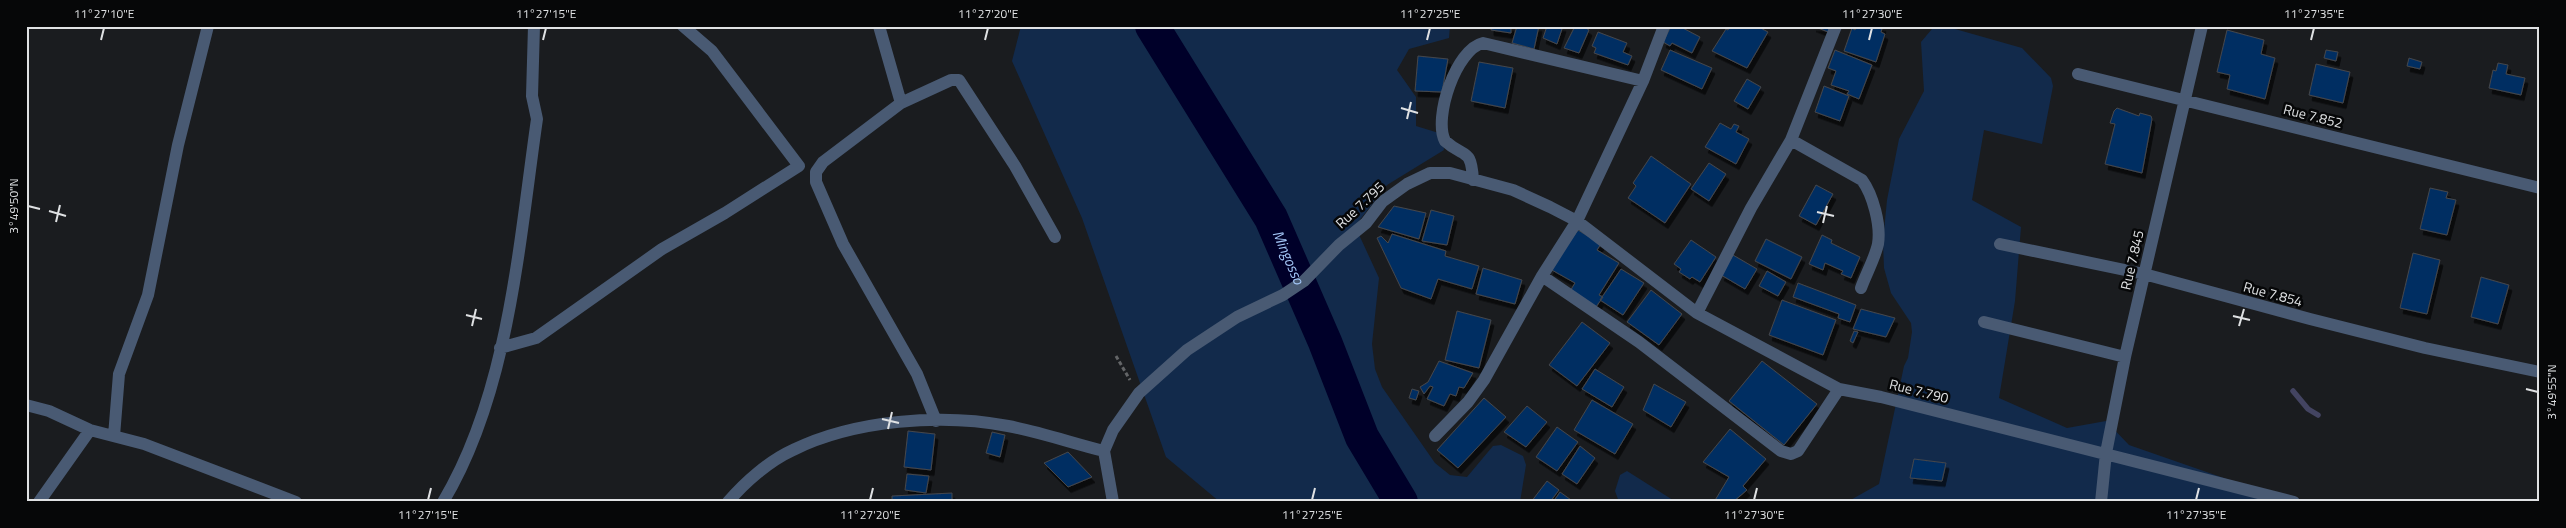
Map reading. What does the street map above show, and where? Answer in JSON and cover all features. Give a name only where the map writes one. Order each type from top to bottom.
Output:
[{"type":"street","points":[[114,436],[119,374],[148,295],[178,145],[208,26]]},
{"type":"street","points":[[443,502],[476,437],[506,327],[537,119],[532,96],[534,26]]},
{"type":"street","points":[[500,348],[536,338],[662,250],[725,214],[799,166],[712,51],[683,26]]},
{"type":"street","points":[[879,26],[901,103]]},
{"type":"street","points":[[1435,436],[1468,402],[1484,380],[1542,276],[1577,221],[1643,81],[1664,26]]},
{"type":"street","points":[[1697,313],[1751,208],[1792,140],[1836,26]]},
{"type":"street","name":"Rue 7.845","points":[[2101,502],[2106,453],[2125,357],[2202,26]]},
{"type":"street","points":[[1473,180],[1472,161],[1445,141],[1442,114],[1453,77],[1469,49],[1477,44],[1482,43],[1643,81]]},
{"type":"street","name":"Rue 7.852","points":[[2078,74],[2540,188]]},
{"type":"street","points":[[936,421],[916,374],[843,244],[816,182],[816,172],[823,162],[901,103],[951,80],[959,80],[1014,166],[1055,237]]},
{"type":"street","points":[[1792,140],[1862,180],[1866,186],[1875,211],[1878,245],[1861,288]]},
{"type":"street","name":"Rue 7.795","points":[[1104,451],[1113,430],[1138,394],[1187,350],[1237,317],[1283,296],[1304,281],[1339,245],[1366,222],[1382,202],[1407,184],[1430,173],[1450,173],[1514,190],[1577,221]]},
{"type":"street","name":"Rue 7.790","points":[[1577,221],[1697,313],[1839,389],[1881,397],[2294,502]]},
{"type":"street","name":"Rue 7.854","points":[[2000,244],[2144,274],[2425,348],[2540,372]]},
{"type":"street","points":[[1542,276],[1639,342],[1781,452],[1791,454],[1798,451],[1839,389]]},
{"type":"street","points":[[1984,322],[2125,357]]},
{"type":"street","points":[[26,405],[49,411],[90,430],[153,448],[296,502]]},
{"type":"street","points":[[728,502],[742,485],[791,450],[828,436],[902,421],[966,420],[1009,426],[1104,451],[1113,502]]},
{"type":"street","points":[[39,502],[90,430]]},
{"type":"path","points":[[1116,356],[1138,394]]},
{"type":"shaded area","points":[[1021,26],[1450,26],[1449,38],[1409,49],[1397,70],[1416,97],[1416,126],[1442,134],[1444,150],[1387,185],[1355,226],[1379,278],[1372,344],[1375,369],[1382,387],[1435,463],[1450,475],[1467,477],[1493,446],[1501,445],[1523,456],[1526,465],[1520,502],[1220,502],[1166,457],[1082,218],[1012,61]]},
{"type":"shaded area","points":[[1948,27],[2022,48],[2051,78],[2053,86],[2042,144],[1984,130],[1972,200],[2021,227],[2015,301],[1999,398],[2067,428],[2106,421],[2129,445],[2264,492],[2282,502],[1847,502],[1879,484],[1904,366],[1908,358],[1912,332],[1911,323],[1891,293],[1884,268],[1883,242],[1887,200],[1899,139],[1924,91],[1921,42],[1932,29]]},
{"type":"shaded area","points":[[1627,471],[1676,502],[1619,502],[1615,491],[1620,475]]},
{"type":"building","points":[[1491,26],[1511,26],[1511,33],[1491,30]]},
{"type":"building","points":[[1517,26],[1539,26],[1534,49],[1512,43]]},
{"type":"building","points":[[1547,26],[1563,26],[1557,44],[1543,38]]},
{"type":"building","points":[[1575,26],[1583,26],[1589,30],[1579,53],[1564,48]]},
{"type":"building","points":[[1671,26],[1679,26],[1700,37],[1692,53],[1672,43],[1670,46],[1663,42]]},
{"type":"building","points":[[1730,26],[1757,26],[1768,32],[1747,68],[1712,51]]},
{"type":"building","points":[[1813,26],[1830,26],[1828,32]]},
{"type":"building","points":[[1857,26],[1883,26],[1881,32],[1885,34],[1876,62],[1844,51],[1852,28],[1855,30]]},
{"type":"building","points":[[2227,30],[2264,40],[2261,54],[2275,58],[2265,99],[2227,89],[2230,75],[2217,72]]},
{"type":"building","points":[[1598,32],[1627,43],[1623,52],[1632,56],[1628,65],[1594,53],[1596,48],[1592,46]]},
{"type":"building","points":[[1670,50],[1712,68],[1702,89],[1661,70]]},
{"type":"building","points":[[1835,50],[1872,65],[1859,99],[1847,94],[1849,91],[1831,85],[1836,71],[1828,68]]},
{"type":"building","points":[[2326,50],[2338,52],[2336,61],[2324,58]]},
{"type":"building","points":[[1418,56],[1448,59],[1442,92],[1415,91]]},
{"type":"building","points":[[2409,58],[2422,62],[2420,69],[2407,66]]},
{"type":"building","points":[[1479,62],[1513,68],[1505,108],[1471,101]]},
{"type":"building","points":[[2498,63],[2508,65],[2506,74],[2525,78],[2521,95],[2489,88],[2493,70],[2496,71]]},
{"type":"building","points":[[2316,64],[2350,72],[2343,103],[2309,95]]},
{"type":"building","points":[[1747,79],[1761,87],[1748,109],[1734,101]]},
{"type":"building","points":[[1824,86],[1849,96],[1840,121],[1815,112]]},
{"type":"building","points":[[2117,108],[2139,116],[2140,113],[2151,116],[2142,173],[2105,164],[2115,124],[2110,123]]},
{"type":"building","points":[[1720,123],[1731,129],[1734,124],[1739,126],[1736,132],[1749,139],[1736,164],[1705,147]]},
{"type":"building","points":[[1651,156],[1691,184],[1665,223],[1628,198],[1636,186],[1633,183]]},
{"type":"building","points":[[1709,163],[1726,174],[1709,201],[1691,189]]},
{"type":"building","points":[[1816,185],[1833,194],[1816,225],[1799,216]]},
{"type":"building","points":[[2430,188],[2448,192],[2446,198],[2456,200],[2447,235],[2420,229]]},
{"type":"building","points":[[1394,206],[1426,213],[1419,239],[1378,227]]},
{"type":"building","points":[[1431,210],[1454,216],[1447,245],[1422,241]]},
{"type":"building","points":[[1578,230],[1601,244],[1597,250],[1619,263],[1599,295],[1603,297],[1596,307],[1570,291],[1575,283],[1550,269]]},
{"type":"building","points":[[1392,234],[1446,251],[1445,256],[1479,266],[1472,289],[1438,279],[1431,299],[1401,288],[1377,238],[1381,236],[1388,243]]},
{"type":"building","points":[[1822,235],[1832,240],[1831,243],[1860,257],[1851,278],[1841,274],[1843,271],[1825,263],[1823,270],[1809,264]]},
{"type":"building","points":[[1766,239],[1802,257],[1791,279],[1755,261]]},
{"type":"building","points":[[1691,240],[1716,257],[1700,282],[1692,277],[1690,279],[1679,272],[1681,269],[1674,264]]},
{"type":"building","points":[[2413,253],[2440,260],[2427,314],[2400,308]]},
{"type":"building","points":[[1733,255],[1757,269],[1745,289],[1721,275]]},
{"type":"building","points":[[1483,268],[1522,280],[1515,304],[1476,294]]},
{"type":"building","points":[[1621,269],[1644,283],[1623,315],[1600,300]]},
{"type":"building","points":[[1767,271],[1786,282],[1778,296],[1759,286]]},
{"type":"building","points":[[2481,277],[2509,285],[2498,324],[2471,317]]},
{"type":"building","points":[[1798,283],[1856,305],[1850,322],[1838,318],[1839,314],[1793,297]]},
{"type":"building","points":[[1651,290],[1682,314],[1659,345],[1627,322]]},
{"type":"building","points":[[1782,300],[1836,320],[1823,355],[1769,335]]},
{"type":"building","points":[[1861,309],[1895,318],[1886,337],[1853,329]]},
{"type":"building","points":[[1457,311],[1491,320],[1479,368],[1445,360]]},
{"type":"building","points":[[1582,322],[1610,343],[1577,386],[1549,365]]},
{"type":"building","points":[[1854,331],[1858,332],[1853,343],[1850,341]]},
{"type":"building","points":[[1439,361],[1473,373],[1464,388],[1459,387],[1456,396],[1450,394],[1444,406],[1427,399],[1433,387],[1430,386],[1424,394],[1420,387],[1428,382]]},
{"type":"building","points":[[1762,361],[1817,404],[1784,445],[1729,401]]},
{"type":"building","points":[[1595,369],[1624,387],[1612,407],[1582,389]]},
{"type":"building","points":[[1654,384],[1686,402],[1671,427],[1643,410]]},
{"type":"building","points":[[1412,389],[1419,391],[1416,400],[1409,398]]},
{"type":"building","points":[[1484,398],[1506,417],[1458,468],[1437,450]]},
{"type":"building","points":[[1592,400],[1633,424],[1615,454],[1574,430]]},
{"type":"building","points":[[1527,406],[1547,422],[1526,447],[1504,432]]},
{"type":"building","points":[[1557,427],[1578,442],[1557,471],[1536,457]]},
{"type":"building","points":[[1730,429],[1766,459],[1743,486],[1747,490],[1733,502],[1714,502],[1729,477],[1703,462]]},
{"type":"building","points":[[908,431],[935,434],[931,470],[904,467]]},
{"type":"building","points":[[992,432],[1005,435],[1000,457],[986,453]]},
{"type":"building","points":[[1580,446],[1595,458],[1577,484],[1562,474]]},
{"type":"building","points":[[1068,452],[1092,477],[1068,487],[1044,463]]},
{"type":"building","points":[[1914,459],[1946,463],[1942,481],[1910,478]]},
{"type":"building","points":[[907,474],[929,476],[926,493],[905,490]]},
{"type":"building","points":[[1547,481],[1559,490],[1550,502],[1531,502]]},
{"type":"building","points":[[1560,492],[1574,502],[1553,502]]},
{"type":"building","points":[[952,493],[952,502],[892,502],[892,496]]},
{"type":"waterway","name":"Mingosso","points":[[1152,26],[1271,218],[1325,342],[1362,437],[1401,502]]},
{"type":"waterway","points":[[2293,391],[2308,409],[2318,415]]}]
